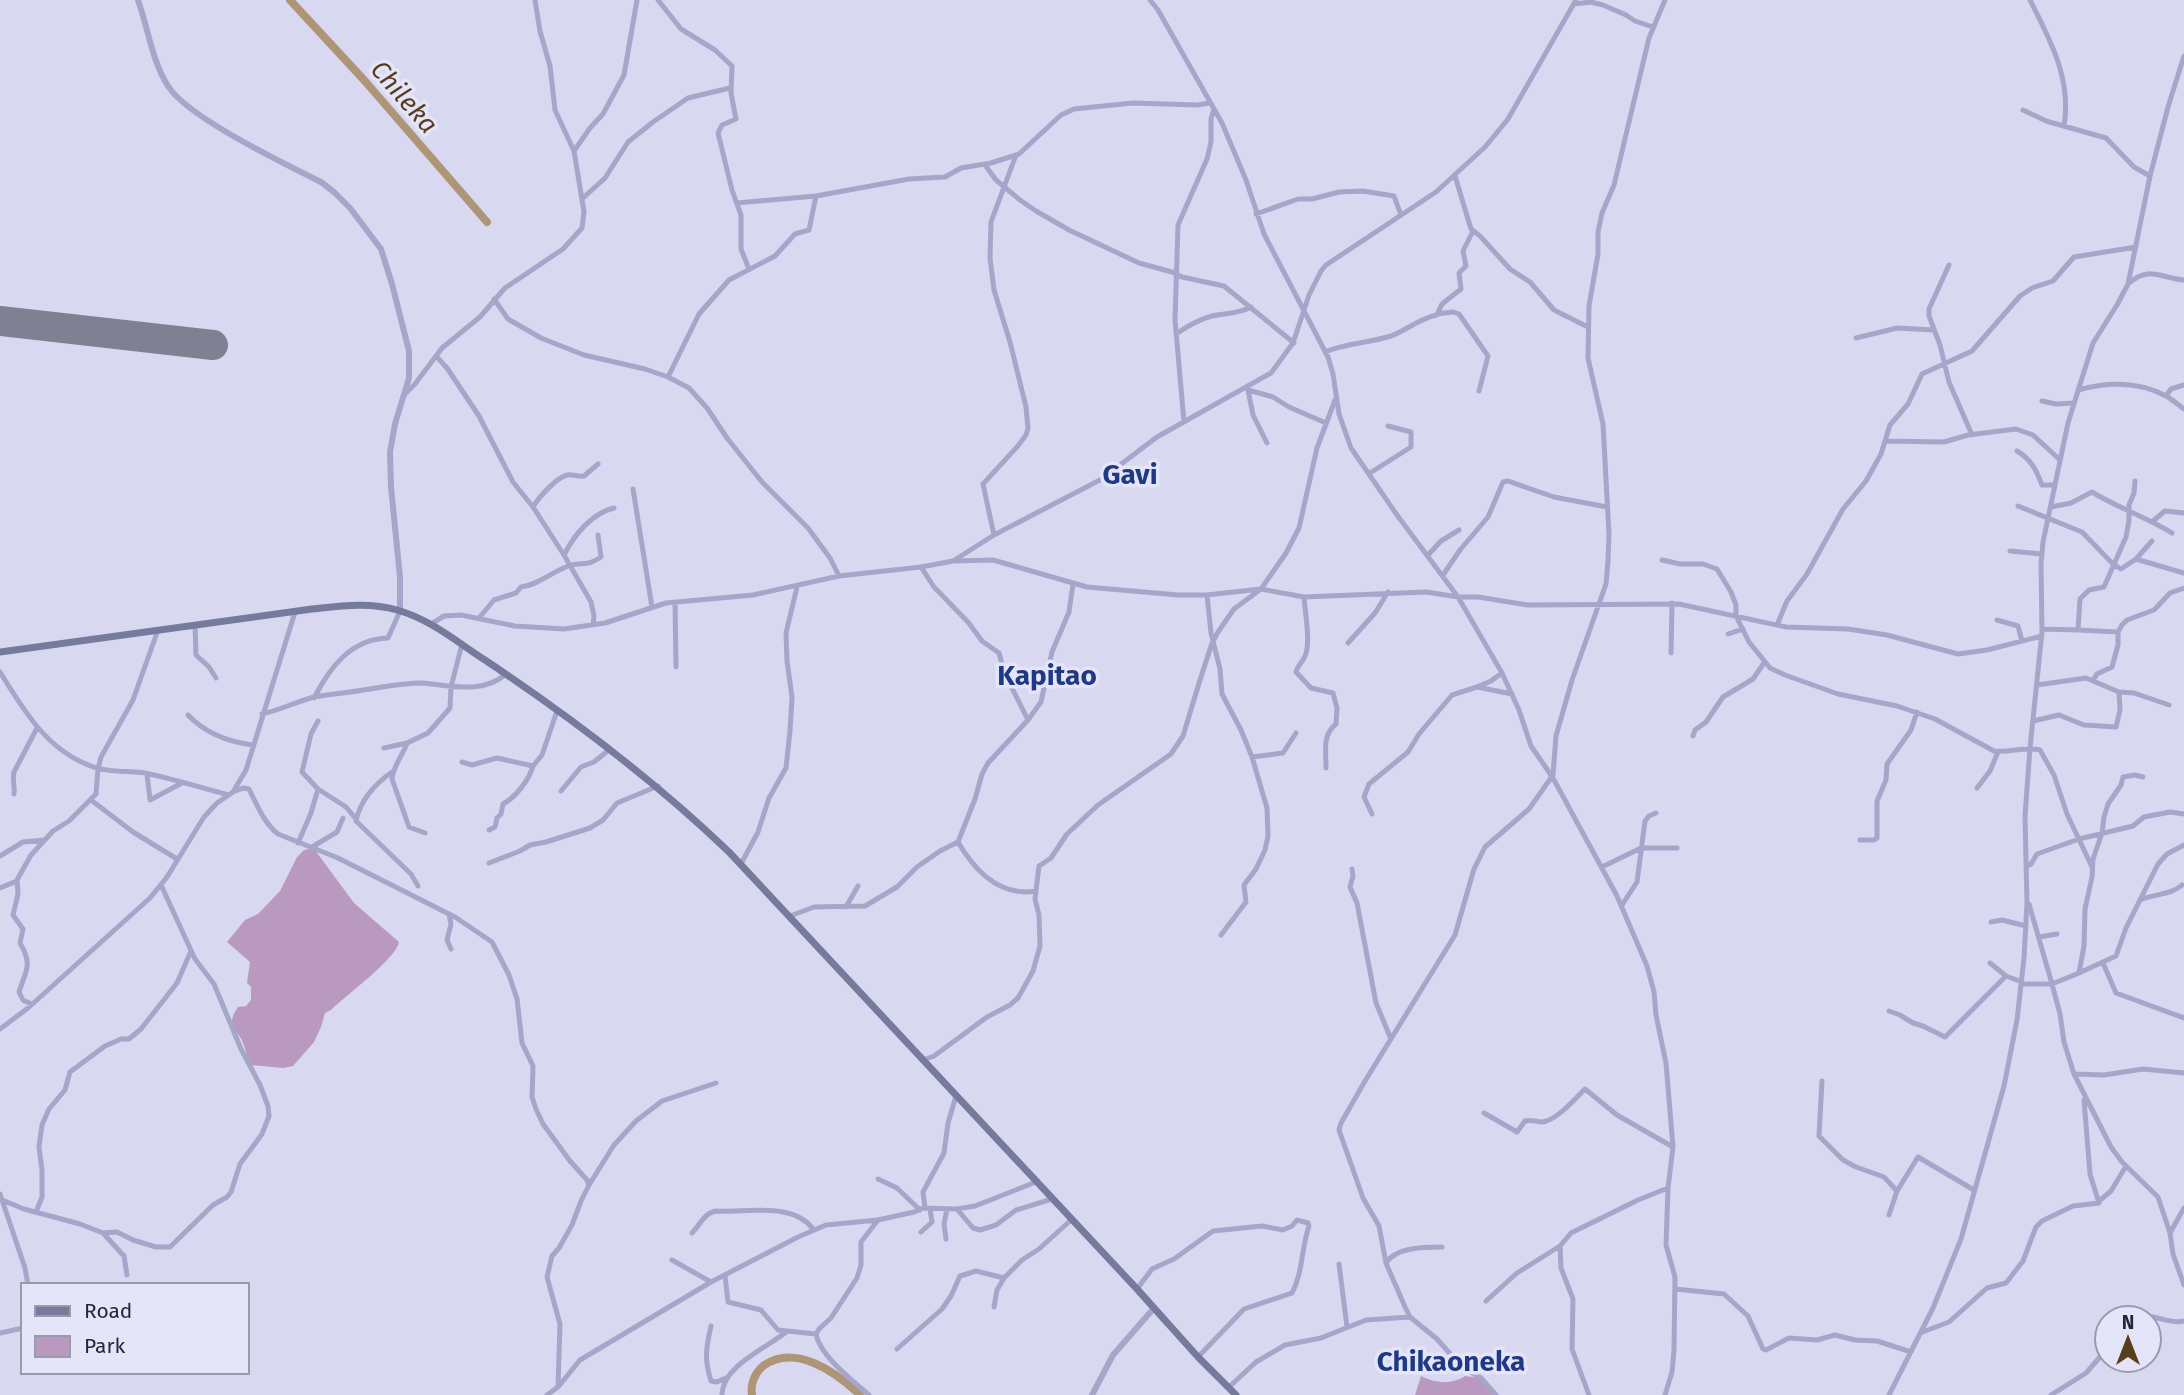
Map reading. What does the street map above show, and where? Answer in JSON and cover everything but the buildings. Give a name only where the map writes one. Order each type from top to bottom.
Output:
[{"type":"main road","points":[[0,652],[354,605],[384,607],[431,624],[611,748],[658,786],[741,864],[1236,1395]]},
{"type":"street","points":[[138,0],[159,69],[177,97],[186,106],[221,128],[334,192],[370,233],[387,265],[409,351],[410,370],[390,452],[400,577],[400,611],[388,638],[377,638],[343,655],[333,666],[314,698]]},
{"type":"street","points":[[404,395],[449,342],[480,317],[494,299],[515,280],[570,244],[582,228],[584,212],[575,151],[555,110],[550,66],[540,32],[535,0]]},
{"type":"street","points":[[575,151],[603,114],[624,75],[637,0]]},
{"type":"street","points":[[659,0],[681,29],[715,50],[732,66],[730,88],[736,119],[722,125],[718,133],[742,222],[741,249],[749,269]]},
{"type":"street","points":[[1150,0],[1214,109],[1238,160],[1264,234],[1325,352],[1333,374],[1335,399],[1351,448],[1396,515],[1458,597],[1502,673],[1531,746],[1553,778],[1602,867],[1622,905],[1647,966],[1666,1063],[1673,1147],[1666,1245],[1671,1258],[1675,1289],[1672,1371],[1665,1395]]},
{"type":"street","points":[[1496,1395],[1481,1378],[1462,1367],[1441,1343],[1410,1317],[1395,1288],[1386,1263],[1379,1226],[1363,1198],[1339,1130],[1365,1081],[1455,935],[1474,869],[1485,847],[1529,809],[1553,778],[1556,736],[1572,680],[1599,605],[1608,561],[1603,424],[1588,365],[1589,306],[1598,254],[1600,220],[1614,185],[1619,154],[1653,27],[1665,0]]},
{"type":"street","points":[[2030,0],[2060,65],[2067,108],[2064,126]]},
{"type":"street","points":[[953,561],[993,535],[1100,480],[1143,446],[1248,389],[1271,373],[1294,343],[1317,278],[1326,265],[1436,192],[1485,147],[1508,119],[1575,2],[1603,5],[1653,27]]},
{"type":"street","points":[[1889,1395],[1920,1333],[1961,1239],[2004,1086],[2017,1020],[2026,926],[2025,816],[2042,636],[2041,554],[2059,459],[2074,403],[2093,343],[2128,284],[2150,176],[2184,56]]},
{"type":"street","points":[[582,199],[612,170],[628,142],[653,122],[688,98],[730,88]]},
{"type":"street","points":[[737,202],[816,196],[909,178],[945,177],[964,167],[985,165],[1016,155],[1061,115],[1074,109],[1141,102],[1196,105],[1210,103]]},
{"type":"street","points":[[1184,422],[1174,305],[1179,223],[1208,157],[1214,109]]},
{"type":"street","points":[[2023,110],[2037,118],[2106,138],[2134,167],[2150,176]]},
{"type":"street","points":[[993,535],[983,484],[1026,435],[1028,423],[1020,380],[990,267],[990,226],[1016,155]]},
{"type":"street","points":[[985,165],[993,176],[1028,206],[1069,230],[1139,263],[1224,286],[1294,343]]},
{"type":"street","points":[[1455,176],[1468,223],[1473,231],[1510,270],[1530,282],[1554,310],[1588,327]]},
{"type":"street","points":[[1256,214],[1298,198],[1311,199],[1331,193],[1357,191],[1394,196],[1401,215]]},
{"type":"street","points":[[668,377],[692,326],[705,306],[729,281],[775,256],[795,234],[809,230],[816,196]]},
{"type":"street","points":[[1437,314],[1442,304],[1461,289],[1458,273],[1466,266],[1463,251],[1465,242],[1473,231]]},
{"type":"street","points":[[1777,625],[1787,601],[1807,574],[1843,509],[1866,481],[1881,454],[1890,425],[1908,404],[1919,378],[1926,372],[1972,351],[2020,296],[2032,288],[2053,281],[2071,259],[2136,247]]},
{"type":"street","points":[[1949,265],[1929,312],[1949,382],[1972,435]]},
{"type":"street","points":[[2128,284],[2145,273],[2184,280]]},
{"type":"street","points":[[494,299],[508,318],[541,338],[584,355],[645,369],[684,384],[694,393],[762,482],[808,528],[830,558],[839,576]]},
{"type":"street","points":[[1176,334],[1208,317],[1237,313],[1251,307]]},
{"type":"street","points":[[1325,352],[1392,335],[1437,314],[1453,312],[1459,314],[1488,356],[1479,391]]},
{"type":"street","points":[[1856,338],[1897,328],[1934,330]]},
{"type":"street","points":[[436,356],[472,405],[513,482],[533,507],[570,565],[591,603],[593,625]]},
{"type":"street","points":[[2078,390],[2110,383],[2147,388],[2166,396],[2184,409]]},
{"type":"street","points":[[2166,396],[2171,388],[2184,385]]},
{"type":"street","points":[[1248,389],[1273,397],[1326,423]]},
{"type":"street","points":[[1248,389],[1253,415],[1267,443]]},
{"type":"street","points":[[923,1060],[934,1056],[1018,998],[1032,971],[1040,946],[1039,915],[1035,900],[1039,866],[1051,858],[1066,834],[1098,805],[1171,754],[1180,744],[1212,643],[1234,610],[1261,589],[1286,553],[1299,528],[1317,448],[1335,399]]},
{"type":"street","points":[[2042,401],[2056,404],[2074,403]]},
{"type":"street","points":[[1370,473],[1411,446],[1411,432],[1388,426]]},
{"type":"street","points":[[1885,440],[1944,442],[2003,429],[2017,429],[2033,435],[2059,459]]},
{"type":"street","points":[[2017,452],[2035,467],[2042,485],[2054,485]]},
{"type":"street","points":[[533,507],[544,493],[567,475],[584,477],[598,464]]},
{"type":"street","points":[[1443,575],[1488,517],[1503,482],[1508,481],[1554,497],[1607,507]]},
{"type":"street","points":[[2078,630],[2082,596],[2089,590],[2102,588],[2126,537],[2129,502],[2135,490],[2135,481]]},
{"type":"street","points":[[633,489],[652,607]]},
{"type":"street","points":[[2051,507],[2071,503],[2092,492],[2172,533]]},
{"type":"street","points":[[2018,506],[2082,532],[2120,569],[2136,559],[2152,541]]},
{"type":"street","points":[[564,555],[573,537],[601,512],[614,508]]},
{"type":"street","points":[[2152,521],[2165,511],[2184,513]]},
{"type":"street","points":[[1428,555],[1441,541],[1459,530]]},
{"type":"street","points":[[479,618],[494,600],[516,593],[521,587],[530,586],[570,565],[589,565],[601,557],[598,535]]},
{"type":"street","points":[[2010,551],[2041,554]]},
{"type":"street","points":[[431,624],[444,616],[461,615],[530,628],[564,629],[593,625],[675,602],[753,595],[839,576],[921,568],[953,561],[993,559],[1073,584],[1157,593],[1207,595],[1261,589],[1304,597],[1426,592],[1528,605],[1672,603],[1777,625],[1870,632],[1904,638],[1958,654],[1980,652],[2042,636]]},
{"type":"street","points":[[1662,559],[1680,564],[1703,564],[1717,569],[1731,592],[1736,605],[1736,616],[1749,642],[1764,663],[1777,672],[1838,694],[1917,712],[1948,724],[1998,752],[2030,748],[2040,750],[2092,867]]},
{"type":"street","points":[[2136,559],[2184,573]]},
{"type":"street","points":[[921,568],[934,587],[968,622],[982,641],[999,653],[1004,672],[1028,720]]},
{"type":"street","points":[[790,916],[814,907],[866,906],[889,893],[916,867],[958,842],[988,763],[1041,702],[1052,652],[1069,612],[1073,584]]},
{"type":"street","points":[[741,864],[758,832],[769,798],[786,768],[792,697],[786,633],[797,587]]},
{"type":"street","points":[[2093,680],[2097,674],[2112,667],[2118,632],[2127,620],[2154,610],[2170,593],[2184,588]]},
{"type":"street","points":[[1348,643],[1375,613],[1388,592]]},
{"type":"street","points":[[1207,595],[1212,643],[1220,669],[1222,695],[1252,757],[1267,808],[1268,836],[1261,860],[1244,885],[1246,902],[1220,935]]},
{"type":"street","points":[[1304,597],[1306,655],[1296,672],[1311,688],[1333,693],[1337,708],[1336,724],[1325,736],[1326,768]]},
{"type":"street","points":[[675,602],[676,667]]},
{"type":"street","points":[[1671,653],[1672,603]]},
{"type":"street","points":[[231,794],[246,770],[295,612]]},
{"type":"street","points":[[1997,620],[2018,626],[2022,641]]},
{"type":"street","points":[[195,625],[196,654],[216,678]]},
{"type":"street","points":[[1728,634],[1743,629]]},
{"type":"street","points":[[2042,629],[2118,632]]},
{"type":"street","points":[[31,1004],[23,1000],[19,992],[27,973],[28,959],[20,943],[23,929],[13,915],[18,894],[17,881],[31,855],[44,840],[55,829],[69,821],[97,792],[98,769],[103,752],[133,700],[158,630]]},
{"type":"street","points":[[384,748],[407,743],[431,731],[450,708],[451,687],[462,644]]},
{"type":"street","points":[[1693,736],[1723,698],[1749,682],[1764,663]]},
{"type":"street","points":[[0,672],[37,728],[69,754],[98,769],[147,774],[231,794]]},
{"type":"street","points":[[1372,814],[1364,797],[1369,784],[1408,752],[1419,734],[1452,695],[1491,681],[1502,673]]},
{"type":"street","points":[[262,714],[314,698],[404,684],[484,686],[498,681],[506,674]]},
{"type":"street","points":[[2037,685],[2073,679],[2093,680],[2119,692],[2134,693],[2169,705]]},
{"type":"street","points":[[1477,687],[1512,694]]},
{"type":"street","points":[[2033,720],[2059,715],[2084,725],[2116,727],[2120,710],[2119,692]]},
{"type":"street","points":[[489,830],[495,827],[503,804],[510,800],[526,781],[542,755],[557,711]]},
{"type":"street","points":[[1860,840],[1877,838],[1877,801],[1886,780],[1887,764],[1911,730],[1917,712]]},
{"type":"street","points":[[188,715],[228,741],[253,745]]},
{"type":"street","points":[[318,721],[311,734],[302,772],[318,789],[346,807],[358,824],[411,874],[418,886]]},
{"type":"street","points":[[15,794],[13,775],[37,728]]},
{"type":"street","points":[[1252,757],[1283,753],[1296,733]]},
{"type":"street","points":[[356,820],[368,795],[392,772],[401,759],[407,743]]},
{"type":"street","points":[[561,791],[581,767],[594,762],[611,748]]},
{"type":"street","points":[[1978,788],[1990,771],[1998,752]]},
{"type":"street","points":[[462,762],[472,765],[497,758],[533,766]]},
{"type":"street","points":[[392,772],[393,787],[409,827],[425,833]]},
{"type":"street","points":[[147,774],[150,800],[182,783]]},
{"type":"street","points":[[2079,973],[2092,867],[2108,804],[2121,785],[2123,777],[2143,777]]},
{"type":"street","points":[[489,863],[530,845],[590,828],[603,820],[617,803],[658,786]]},
{"type":"street","points":[[0,1029],[138,909],[161,885],[204,817],[217,803],[243,788],[249,789],[272,829],[278,834],[313,847],[449,914],[488,939],[509,975],[517,999],[523,1043],[533,1066],[532,1097],[536,1110],[543,1124],[589,1185]]},
{"type":"street","points":[[298,843],[312,813],[318,789]]},
{"type":"street","points":[[90,800],[136,835],[177,859]]},
{"type":"street","points":[[2026,867],[2037,854],[2079,839],[2133,826],[2144,817],[2170,812],[2184,814]]},
{"type":"street","points":[[1622,905],[1637,882],[1645,821],[1656,813]]},
{"type":"street","points":[[313,847],[337,832],[343,818]]},
{"type":"street","points":[[0,856],[23,842],[44,840]]},
{"type":"street","points":[[958,842],[968,859],[992,883],[1026,893],[1035,900]]},
{"type":"street","points":[[1990,963],[2006,976],[2022,983],[2052,984],[2116,956],[2126,928],[2163,857],[2184,845]]},
{"type":"street","points":[[1602,867],[1641,848],[1676,848]]},
{"type":"street","points":[[1352,869],[1351,891],[1357,903],[1376,1003],[1391,1040]]},
{"type":"street","points":[[0,888],[17,881]]},
{"type":"street","points":[[1,1197],[36,1212],[103,1233],[117,1232],[156,1247],[170,1247],[213,1205],[231,1192],[240,1164],[265,1128],[269,1116],[268,1106],[260,1085],[241,1049],[214,984],[197,963],[161,885]]},
{"type":"street","points":[[2140,901],[2152,895],[2176,890],[2182,885]]},
{"type":"street","points":[[846,907],[858,886]]},
{"type":"street","points":[[1026,893],[1036,891]]},
{"type":"street","points":[[2027,898],[2074,1074],[2110,1147],[2158,1197],[2184,1285]]},
{"type":"street","points":[[449,914],[451,924],[447,940],[451,949]]},
{"type":"street","points":[[1991,922],[2001,919],[2026,926]]},
{"type":"street","points":[[2039,937],[2057,934]]},
{"type":"street","points":[[36,1212],[41,1196],[39,1147],[42,1125],[49,1109],[65,1090],[69,1072],[109,1044],[130,1039],[141,1029],[177,983],[191,951]]},
{"type":"street","points":[[2103,963],[2116,993],[2184,1018]]},
{"type":"street","points":[[1889,1012],[1946,1037],[2006,976]]},
{"type":"street","points":[[2074,1074],[2104,1075],[2143,1069],[2184,1073]]},
{"type":"street","points":[[1822,1081],[1819,1136],[1843,1160],[1884,1177],[1897,1191]]},
{"type":"street","points":[[558,1387],[559,1324],[547,1278],[552,1256],[572,1225],[581,1200],[614,1145],[636,1121],[662,1101],[716,1083]]},
{"type":"street","points":[[1484,1113],[1517,1132],[1525,1121],[1531,1119],[1543,1122],[1551,1119],[1585,1089],[1617,1115],[1673,1147]]},
{"type":"street","points":[[2084,1095],[2090,1174],[2099,1201]]},
{"type":"street","points":[[921,1232],[932,1222],[925,1209],[923,1194],[946,1149],[948,1123],[956,1096]]},
{"type":"street","points":[[1889,1214],[1897,1191],[1918,1157],[1974,1190]]},
{"type":"street","points":[[1920,1333],[1949,1322],[1987,1288],[2006,1283],[2022,1264],[2036,1227],[2042,1221],[2073,1206],[2092,1205],[2099,1201],[2111,1191],[2126,1166]]},
{"type":"street","points":[[878,1179],[897,1188],[925,1209]]},
{"type":"street","points":[[547,1395],[558,1387],[580,1360],[711,1282],[773,1248],[814,1230],[826,1225],[878,1220],[925,1209],[957,1209],[981,1205],[999,1195],[1036,1182]]},
{"type":"street","points":[[1486,1300],[1517,1273],[1560,1246],[1566,1237],[1574,1232],[1668,1188]]},
{"type":"street","points":[[1,1197],[28,1283]]},
{"type":"street","points":[[957,1209],[973,1228],[980,1230],[996,1225],[1016,1210],[1052,1199]]},
{"type":"street","points":[[2170,1233],[2184,1208]]},
{"type":"street","points":[[946,1239],[944,1224],[947,1209]]},
{"type":"street","points":[[692,1233],[711,1212],[755,1210],[794,1214],[804,1218],[814,1230]]},
{"type":"street","points":[[869,1395],[827,1355],[816,1334],[831,1318],[857,1278],[861,1265],[861,1242],[878,1220]]},
{"type":"street","points":[[993,1307],[1003,1278],[1071,1220]]},
{"type":"street","points":[[1137,1289],[1152,1269],[1174,1259],[1213,1231],[1262,1226],[1283,1230],[1297,1220],[1308,1223],[1300,1271],[1292,1293],[1244,1309],[1198,1357]]},
{"type":"street","points":[[103,1233],[124,1256],[127,1275]]},
{"type":"street","points":[[1560,1246],[1561,1268],[1573,1299],[1572,1349],[1589,1395]]},
{"type":"street","points":[[1386,1263],[1399,1253],[1442,1247]]},
{"type":"street","points":[[672,1260],[711,1282]]},
{"type":"street","points":[[1339,1264],[1347,1327]]},
{"type":"street","points":[[897,1349],[942,1309],[960,1276],[976,1271],[1003,1278]]},
{"type":"street","points":[[725,1276],[728,1302],[761,1310],[778,1330],[816,1334]]},
{"type":"street","points":[[1675,1289],[1724,1294],[1748,1316],[1763,1349],[1766,1350],[1789,1338],[1817,1340],[1835,1335],[1855,1340],[1877,1341],[1911,1352]]},
{"type":"street","points":[[1092,1395],[1113,1355],[1154,1308]]},
{"type":"street","points":[[1228,1388],[1256,1362],[1289,1343],[1321,1338],[1369,1319],[1410,1317]]},
{"type":"street","points":[[2163,1320],[2172,1323],[2184,1321]]},
{"type":"street","points":[[712,1326],[705,1356],[708,1372],[712,1381],[717,1382],[728,1377]]},
{"type":"street","points":[[0,1333],[21,1328]]},
{"type":"street","points":[[722,1395],[722,1388],[735,1368],[786,1332]]},
{"type":"street","points":[[2051,1395],[2086,1373],[2093,1365]]},
{"type":"green space","points":[[309,849],[315,850],[354,903],[399,942],[380,967],[325,1013],[314,1042],[293,1066],[283,1068],[251,1065],[232,1020],[238,1007],[246,1006],[251,1000],[251,987],[247,983],[250,962],[227,942],[245,920],[258,914],[280,891],[297,857]]},
{"type":"green space","points":[[1421,1376],[1443,1382],[1465,1376],[1479,1378],[1494,1395],[1415,1395]]},
{"type":"waterway","name":"Chileka","points":[[290,0],[364,80],[487,222]]},
{"type":"waterway","points":[[752,1395],[752,1383],[760,1369],[775,1360],[788,1358],[814,1363],[860,1395]]},
{"type":"runway","points":[[0,321],[213,345]]},
{"type":"district","name":"Gavi","points":[[1130,474]]},
{"type":"district","name":"Kapitao","points":[[1047,675]]},
{"type":"district","name":"Chikaoneka","points":[[1451,1361]]}]
